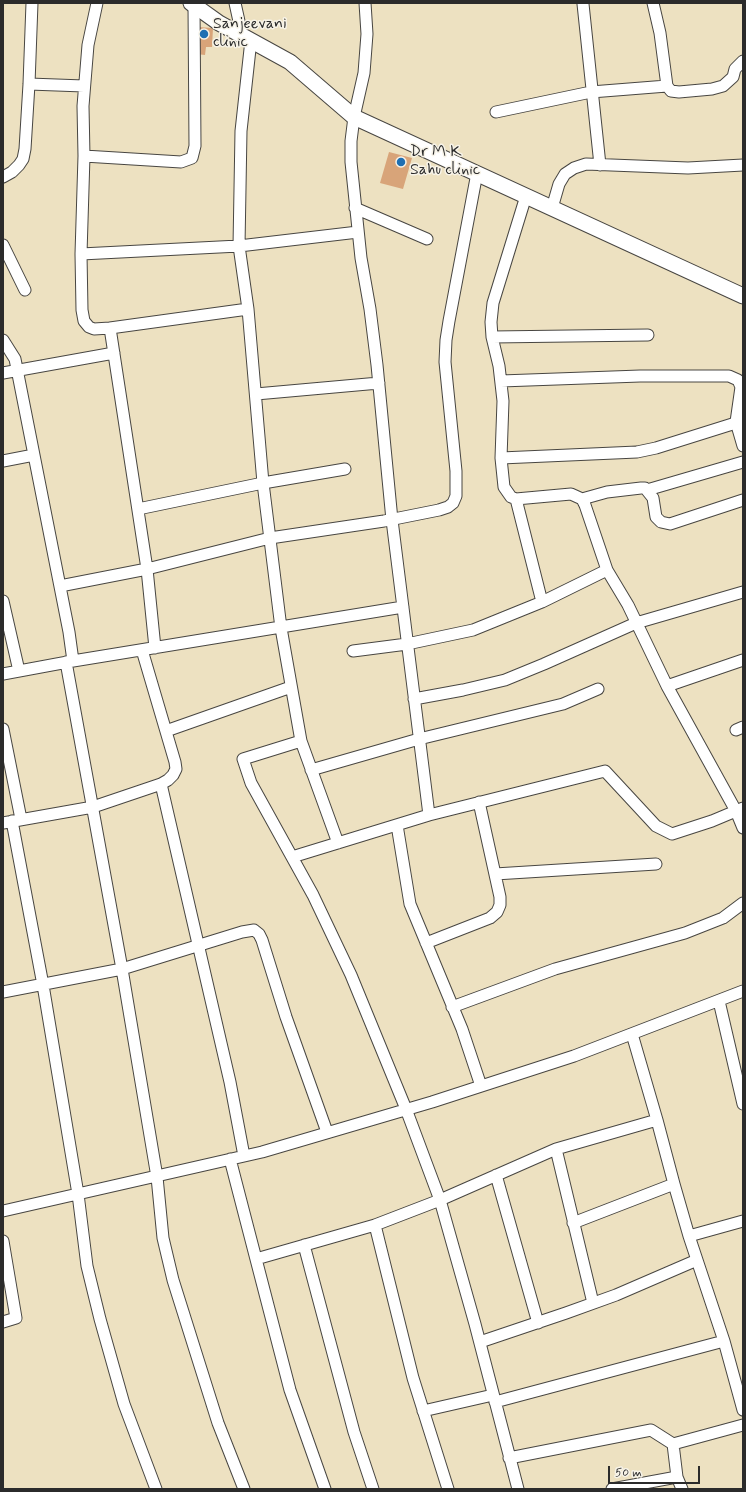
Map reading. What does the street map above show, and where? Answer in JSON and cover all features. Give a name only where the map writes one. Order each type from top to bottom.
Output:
[{"type":"street","points":[[3,177],[12,172],[23,159],[25,149],[32,3]]},
{"type":"street","points":[[97,3],[88,45],[83,106],[84,156],[81,254],[82,310],[84,322],[89,327],[94,329],[110,328],[248,309]]},
{"type":"street","points":[[235,3],[246,38],[241,131],[239,246],[248,309],[263,483],[281,628],[301,741],[338,843]]},
{"type":"street","points":[[365,3],[367,34],[364,73],[354,117],[350,162],[379,383],[392,520],[428,815]]},
{"type":"street","points":[[653,3],[660,33],[667,86],[672,91],[679,92],[712,89],[723,86],[733,77],[735,69],[743,60]]},
{"type":"street","points":[[84,156],[181,162],[192,158],[194,155],[195,146],[193,4]]},
{"type":"street","points":[[193,4],[219,23],[290,62],[354,117],[743,296]]},
{"type":"street","points":[[583,4],[591,92],[600,165]]},
{"type":"street","points":[[29,84],[84,86]]},
{"type":"street","points":[[496,112],[591,92],[667,86]]},
{"type":"street","points":[[552,208],[559,184],[565,174],[574,168],[586,164],[688,168],[743,165]]},
{"type":"street","points":[[60,586],[147,569],[270,538],[392,520],[448,507],[453,503],[456,496],[456,471],[445,362],[446,340],[477,173]]},
{"type":"street","points":[[526,196],[493,303],[490,322],[492,338],[499,366],[503,401],[501,458],[504,487],[511,497],[516,498],[572,494],[582,499],[607,570],[636,623],[667,686],[739,810],[743,828]]},
{"type":"street","points":[[355,208],[427,239]]},
{"type":"street","points":[[81,254],[239,246],[358,232]]},
{"type":"street","points":[[3,245],[24,290]]},
{"type":"street","points":[[110,328],[147,569],[155,648]]},
{"type":"street","points":[[492,338],[648,334]]},
{"type":"street","points":[[3,340],[15,359],[69,632],[70,661],[93,807],[157,1177],[162,1238],[173,1280],[218,1423],[244,1489]]},
{"type":"street","points":[[3,373],[17,369],[114,353]]},
{"type":"street","points":[[501,381],[640,376],[729,376],[738,380],[741,387],[740,421],[743,446]]},
{"type":"street","points":[[256,394],[379,383]]},
{"type":"street","points":[[501,458],[637,452],[656,448],[740,421]]},
{"type":"street","points":[[3,461],[34,455]]},
{"type":"street","points":[[647,490],[743,462]]},
{"type":"street","points":[[138,509],[263,483],[345,469]]},
{"type":"street","points":[[582,499],[607,492],[641,488],[647,490],[653,498],[656,517],[664,524],[670,524],[743,500]]},
{"type":"street","points":[[516,498],[542,602]]},
{"type":"street","points":[[353,651],[407,644],[473,630],[542,602],[607,570]]},
{"type":"street","points":[[414,699],[463,690],[505,680],[636,623],[743,592]]},
{"type":"street","points":[[3,602],[19,671]]},
{"type":"street","points":[[3,674],[70,661],[281,628],[403,607]]},
{"type":"street","points":[[12,821],[93,807],[161,784],[173,775],[176,769],[175,762],[142,650]]},
{"type":"street","points":[[667,686],[743,660]]},
{"type":"street","points":[[166,732],[291,687]]},
{"type":"street","points":[[312,770],[419,739],[563,704],[598,689]]},
{"type":"street","points":[[3,734],[12,821],[43,985],[78,1194],[87,1266],[124,1404],[156,1489]]},
{"type":"street","points":[[301,741],[243,759],[251,783],[313,895],[351,975],[406,1109],[440,1200],[480,1342],[518,1489]]},
{"type":"street","points":[[292,857],[428,815],[604,771],[656,826],[672,834],[712,821],[739,810]]},
{"type":"street","points":[[161,784],[228,1075],[244,1156]]},
{"type":"street","points":[[426,943],[490,918],[497,912],[500,905],[500,897],[479,802]]},
{"type":"street","points":[[397,825],[410,904],[462,1029],[481,1086]]},
{"type":"street","points":[[495,874],[656,864]]},
{"type":"street","points":[[452,1007],[555,969],[685,933],[723,918],[743,903]]},
{"type":"street","points":[[3,992],[122,969],[254,930],[259,934],[286,1017],[327,1132]]},
{"type":"street","points":[[3,1211],[244,1156],[406,1109],[574,1056],[743,991]]},
{"type":"street","points":[[719,1001],[740,1075],[743,1104]]},
{"type":"street","points":[[632,1034],[689,1236],[724,1341],[743,1410]]},
{"type":"street","points":[[256,1258],[375,1225],[440,1200],[556,1150],[657,1120]]},
{"type":"street","points":[[556,1150],[593,1303]]},
{"type":"street","points":[[230,1159],[290,1390],[325,1489]]},
{"type":"street","points":[[496,1175],[538,1323]]},
{"type":"street","points":[[573,1223],[674,1184]]},
{"type":"street","points":[[689,1236],[743,1221]]},
{"type":"street","points":[[375,1225],[413,1378],[448,1489]]},
{"type":"street","points":[[3,1241],[16,1318],[3,1322]]},
{"type":"street","points":[[304,1245],[354,1432],[373,1489]]},
{"type":"street","points":[[480,1342],[593,1303],[697,1260]]},
{"type":"street","points":[[423,1411],[494,1398],[724,1341]]},
{"type":"street","points":[[509,1458],[651,1430],[673,1444],[743,1425]]},
{"type":"street","points":[[673,1444],[677,1477],[682,1489]]},
{"type":"street","points":[[612,1489],[677,1477]]},
{"type":"building","points":[[198,27],[213,28],[212,47],[206,47],[205,55],[196,54]]},
{"type":"building","points":[[389,152],[412,158],[403,189],[380,183]]},
{"type":"place","name":"Sanjeevani clinic","points":[[204,34]]},
{"type":"place","name":"Dr M K Sahu clinic","points":[[401,162]]}]
